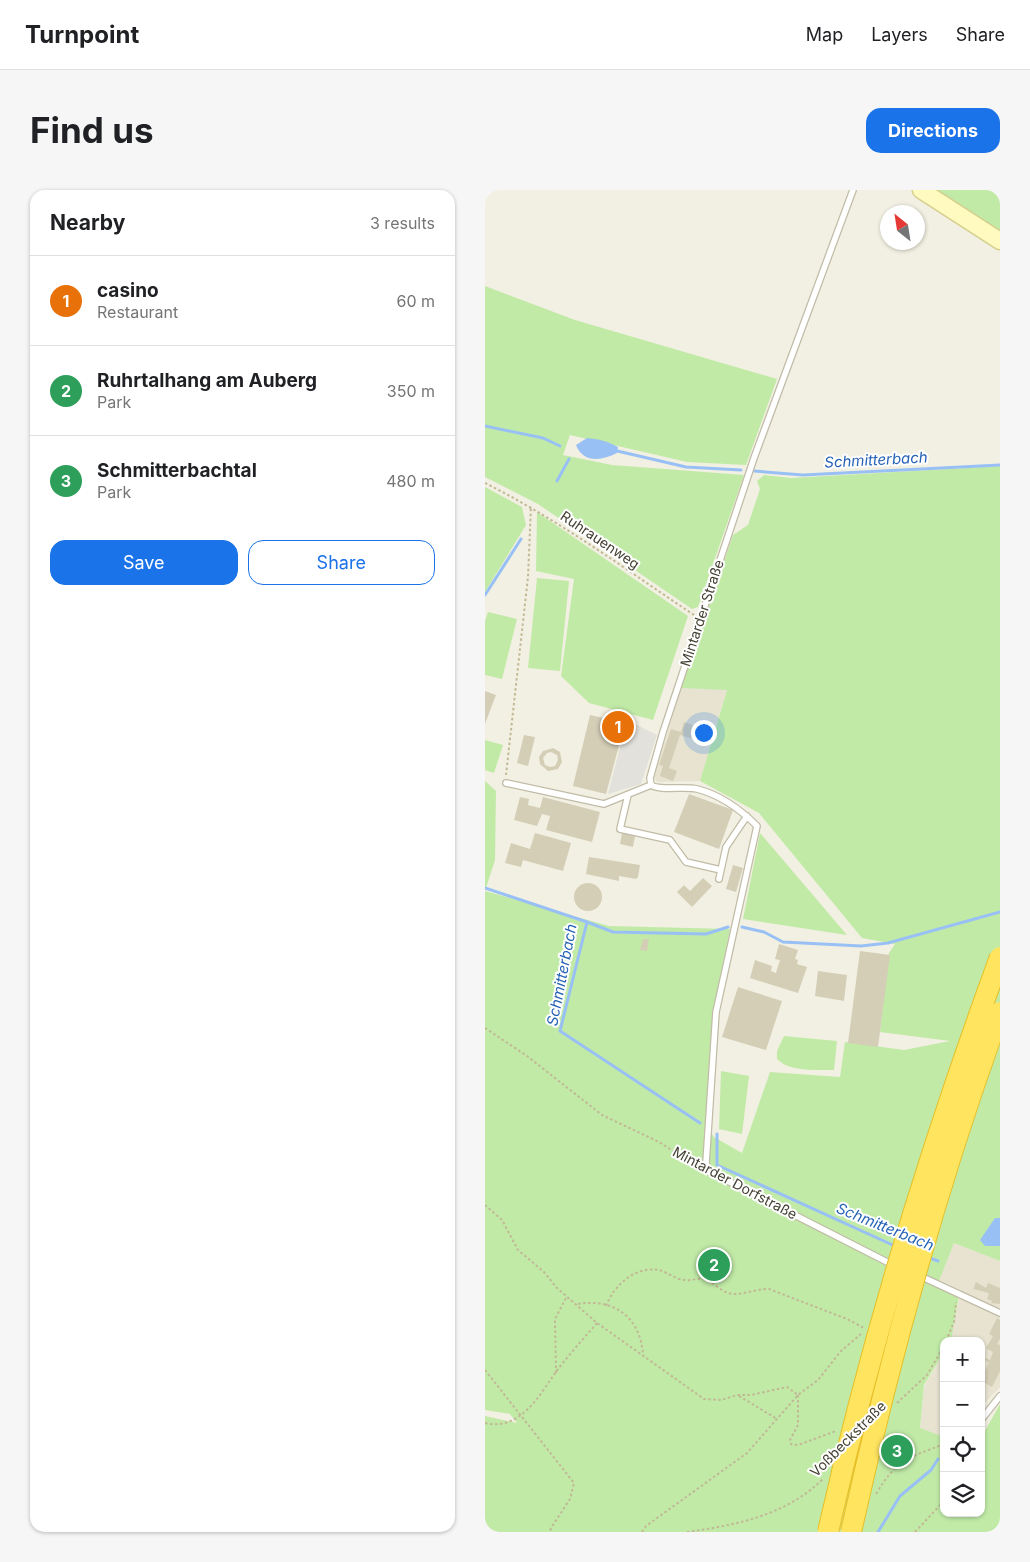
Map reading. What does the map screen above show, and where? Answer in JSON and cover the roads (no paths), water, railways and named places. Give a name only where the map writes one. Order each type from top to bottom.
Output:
[{"type":"highway","points":[[828,1532],[869,1365],[907,1233],[953,1089],[1000,956]]},
{"type":"highway","points":[[851,1532],[910,1294],[951,1158],[1000,1012]]},
{"type":"main road","points":[[921,190],[1000,241]]},
{"type":"lane","name":"Mintarder Straße","points":[[651,785],[649,778],[663,732],[754,458],[853,190]]},
{"type":"lane","points":[[505,783],[604,804],[651,785],[654,788],[698,789],[723,799],[747,816],[727,847],[719,879]]},
{"type":"lane","points":[[628,795],[620,829],[670,840],[686,862],[721,870]]},
{"type":"lane","name":"Mintarder Dorfstraße","points":[[747,816],[757,826],[716,1012],[706,1162],[708,1171],[904,1269]]},
{"type":"lane","points":[[913,1273],[1000,1313]]},
{"type":"lane","points":[[985,1415],[1000,1396]]},
{"type":"water","points":[[587,438],[603,441],[618,447],[617,453],[605,458],[588,458],[579,451],[576,445]]},
{"type":"water","points":[[995,1218],[1000,1218],[1000,1246],[985,1246],[980,1240]]},
{"type":"waterway","name":"Schmitterbach","points":[[485,426],[543,438],[560,446]]},
{"type":"waterway","points":[[613,450],[686,467],[741,470]]},
{"type":"waterway","name":"Schmitterbach","points":[[557,481],[569,459]]},
{"type":"waterway","name":"Schmitterbach","points":[[754,471],[803,475],[1000,465]]},
{"type":"waterway","name":"Schmitterbach","points":[[485,595],[521,539]]},
{"type":"waterway","name":"Schmitterbach","points":[[485,888],[587,922],[560,1031],[700,1123]]},
{"type":"waterway","points":[[742,927],[764,932],[783,942],[861,946],[888,943],[1000,912]]},
{"type":"waterway","points":[[587,922],[613,932],[706,934],[728,927]]},
{"type":"waterway","name":"Schmitterbach","points":[[717,1134],[717,1165],[897,1247]]},
{"type":"waterway","name":"Schmitterbach","points":[[927,1257],[938,1261]]},
{"type":"waterway","name":"Schmitterbach","points":[[878,1532],[900,1496],[931,1470],[938,1459]]},
{"type":"place","name":"casino","points":[[618,727]]},
{"type":"place","name":"Ruhrtalhang am Auberg","points":[[714,1265]]},
{"type":"place","name":"Schmitterbachtal","points":[[897,1451]]}]
